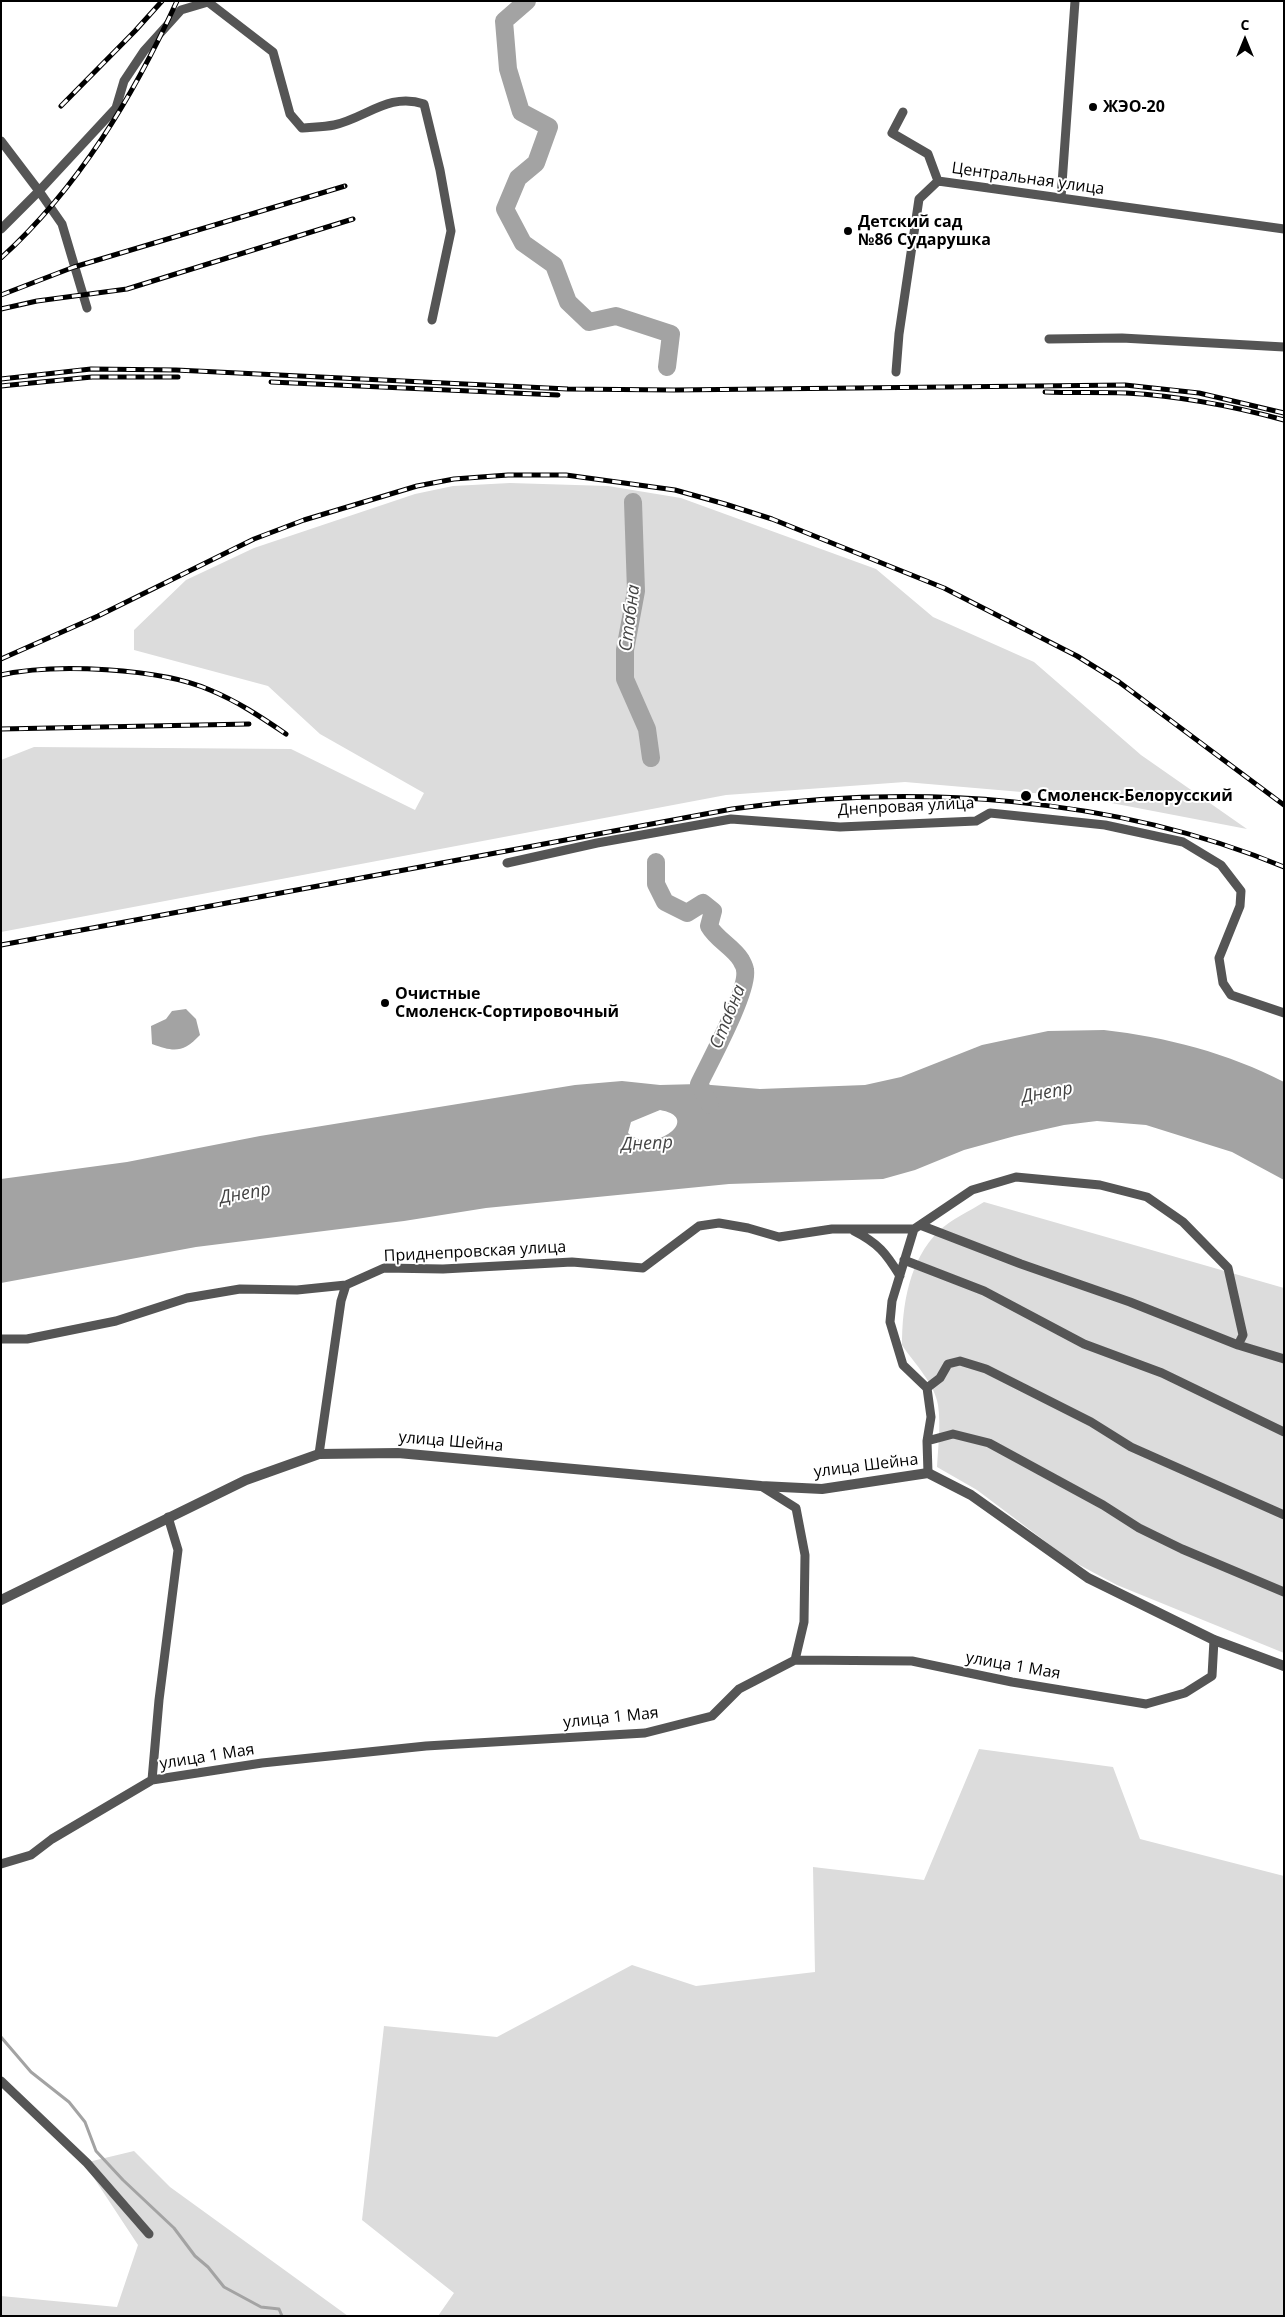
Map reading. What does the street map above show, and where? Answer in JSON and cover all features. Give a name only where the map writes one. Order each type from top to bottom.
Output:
[{"type":"street","points":[[1061,198],[1075,1]]},
{"type":"street","points":[[1,230],[116,108],[124,81],[144,51],[181,10],[208,2],[273,52],[290,114],[302,128],[335,125],[398,100],[412,100],[424,104],[440,170],[450,231],[432,320]]},
{"type":"street","points":[[903,112],[892,133],[928,154],[938,181]]},
{"type":"street","points":[[1,141],[62,224],[87,308]]},
{"type":"street","name":"Центральная улица","points":[[896,372],[898,334],[919,199],[938,181],[1284,229]]},
{"type":"street","points":[[1049,339],[1122,338],[1284,348]]},
{"type":"street","name":"Днепровая улица","points":[[507,863],[597,843],[731,819],[849,827],[976,821],[990,813],[1105,825],[1183,842],[1221,865],[1241,891],[1240,906],[1219,958],[1223,983],[1231,995],[1284,1013]]},
{"type":"street","points":[[1238,1345],[1243,1335],[1228,1268],[1183,1222],[1147,1197],[1100,1185],[1016,1177],[972,1190],[917,1227],[904,1260],[892,1302],[890,1322],[903,1365],[927,1388],[931,1417],[927,1441],[928,1473],[970,1495],[1088,1578],[1214,1640],[1284,1666]]},
{"type":"street","name":"Приднепровская улица","points":[[1,1339],[27,1338],[116,1321],[186,1298],[240,1289],[297,1290],[346,1286],[384,1268],[443,1269],[572,1262],[643,1268],[698,1226],[719,1223],[779,1236],[832,1229],[917,1227]]},
{"type":"street","points":[[917,1227],[1148,1309],[1238,1345],[1284,1359]]},
{"type":"street","points":[[852,1229],[874,1241],[888,1255],[900,1276]]},
{"type":"street","points":[[904,1260],[984,1291],[1084,1344],[1162,1373],[1284,1432]]},
{"type":"street","points":[[319,1454],[341,1302],[346,1286]]},
{"type":"street","points":[[927,1388],[940,1378],[948,1364],[960,1361],[986,1369],[1090,1422],[1130,1448],[1284,1515]]},
{"type":"street","points":[[927,1441],[953,1434],[989,1443],[1103,1505],[1139,1528],[1182,1549],[1284,1592]]},
{"type":"street","name":"улица Шейна","points":[[1,1600],[246,1480],[319,1454],[398,1453],[761,1486],[822,1489],[928,1473]]},
{"type":"street","points":[[761,1486],[796,1508],[805,1555],[804,1622],[795,1660]]},
{"type":"street","points":[[152,1780],[159,1700],[178,1550],[168,1517]]},
{"type":"street","name":"улица 1 Мая","points":[[1,1864],[31,1855],[52,1839],[152,1780],[262,1764],[426,1746],[644,1733],[712,1716],[739,1689],[795,1660],[912,1661],[1012,1682],[1146,1704],[1185,1693],[1212,1676],[1214,1640]]},
{"type":"street","points":[[1,2081],[87,2163],[149,2234]]},
{"type":"shaded area","points":[[510,483],[608,486],[681,498],[876,569],[933,617],[1034,662],[1141,755],[1247,829],[1080,797],[905,782],[726,795],[1,932],[1,760],[34,747],[291,749],[415,810],[424,793],[320,734],[268,686],[134,650],[134,630],[186,580],[254,548],[415,494],[453,486]]},
{"type":"shaded area","points":[[984,1202],[1284,1288],[1284,1653],[1117,1585],[1070,1560],[977,1490],[937,1467],[939,1413],[936,1397],[933,1389],[902,1345],[906,1299],[914,1269],[929,1243],[949,1223]]},
{"type":"shaded area","points":[[979,1749],[1113,1767],[1140,1839],[1284,1876],[1284,2316],[438,2316],[454,2293],[362,2220],[384,2026],[497,2037],[632,1965],[696,1986],[815,1972],[813,1867],[924,1880]]},
{"type":"shaded area","points":[[134,2151],[170,2187],[348,2316],[1,2316],[1,2296],[117,2307],[138,2245],[84,2163]]},
{"type":"water","points":[[186,1009],[196,1019],[200,1035],[188,1045],[178,1049],[152,1044],[151,1026],[166,1019],[172,1011]]},
{"type":"water","name":"Днепр","points":[[1104,1030],[1150,1037],[1219,1055],[1284,1082],[1284,1180],[1232,1152],[1146,1125],[1097,1121],[1064,1125],[1015,1136],[964,1150],[915,1170],[883,1179],[729,1184],[486,1208],[404,1221],[196,1247],[1,1283],[1,1179],[127,1162],[260,1136],[575,1085],[622,1081],[660,1085],[699,1084],[760,1089],[865,1085],[901,1077],[982,1045],[1048,1031]],"holes":[[[660,1110],[672,1114],[677,1120],[676,1127],[660,1138],[638,1139],[628,1133],[631,1122]]]},
{"type":"waterway","name":"Стабна","points":[[527,1],[504,21],[508,69],[521,112],[549,127],[536,163],[518,178],[505,209],[523,243],[554,265],[568,302],[589,322],[616,316],[671,334],[667,367]]},
{"type":"waterway","name":"Стабна","points":[[633,502],[636,591],[625,650],[625,679],[647,729],[651,758]]},
{"type":"waterway","name":"Стабна","points":[[656,862],[656,884],[665,902],[687,913],[703,903],[713,911],[709,926],[738,955],[745,969],[745,980],[735,1009],[699,1084],[710,1105]]},
{"type":"waterway","points":[[1,2037],[31,2072],[69,2102],[85,2122],[96,2151],[123,2180],[174,2228],[195,2256],[208,2267],[224,2287],[261,2307],[279,2309],[282,2316]]},
{"type":"railway","points":[[61,106],[162,1]]},
{"type":"railway","points":[[1,258],[29,231],[55,201],[102,139],[142,72],[177,1]]},
{"type":"railway","points":[[1,295],[74,267],[345,186]]},
{"type":"railway","points":[[1,309],[37,301],[127,289],[353,219]]},
{"type":"railway","points":[[1,379],[91,369],[176,370],[568,389],[674,390],[1125,385],[1199,393],[1284,413]]},
{"type":"railway","points":[[1,386],[92,377],[178,377]]},
{"type":"railway","points":[[271,382],[558,395]]},
{"type":"railway","points":[[1045,392],[1126,393],[1186,399],[1245,410],[1284,420]]},
{"type":"railway","points":[[1,659],[98,616],[254,539],[304,520],[417,486],[454,479],[508,475],[566,475],[675,490],[725,504],[772,519],[944,588],[1077,656],[1119,682],[1284,805]]},
{"type":"railway","points":[[1,675],[23,671],[77,669],[136,672],[164,677],[189,683],[220,694],[286,734]]},
{"type":"railway","points":[[1,729],[249,724]]},
{"type":"railway","points":[[1,945],[732,809],[801,801],[871,797],[941,797],[1012,802],[1082,811],[1151,824],[1219,843],[1284,867]]},
{"type":"place","name":"ЖЭО-20","points":[[1093,107]]},
{"type":"place","name":"Детский сад №86 Сударушка","points":[[848,231]]},
{"type":"place","name":"Смоленск-Белорусский","points":[[1026,796]]},
{"type":"place","name":"Очистные Смоленск-Сортировочный","points":[[385,1003]]}]
